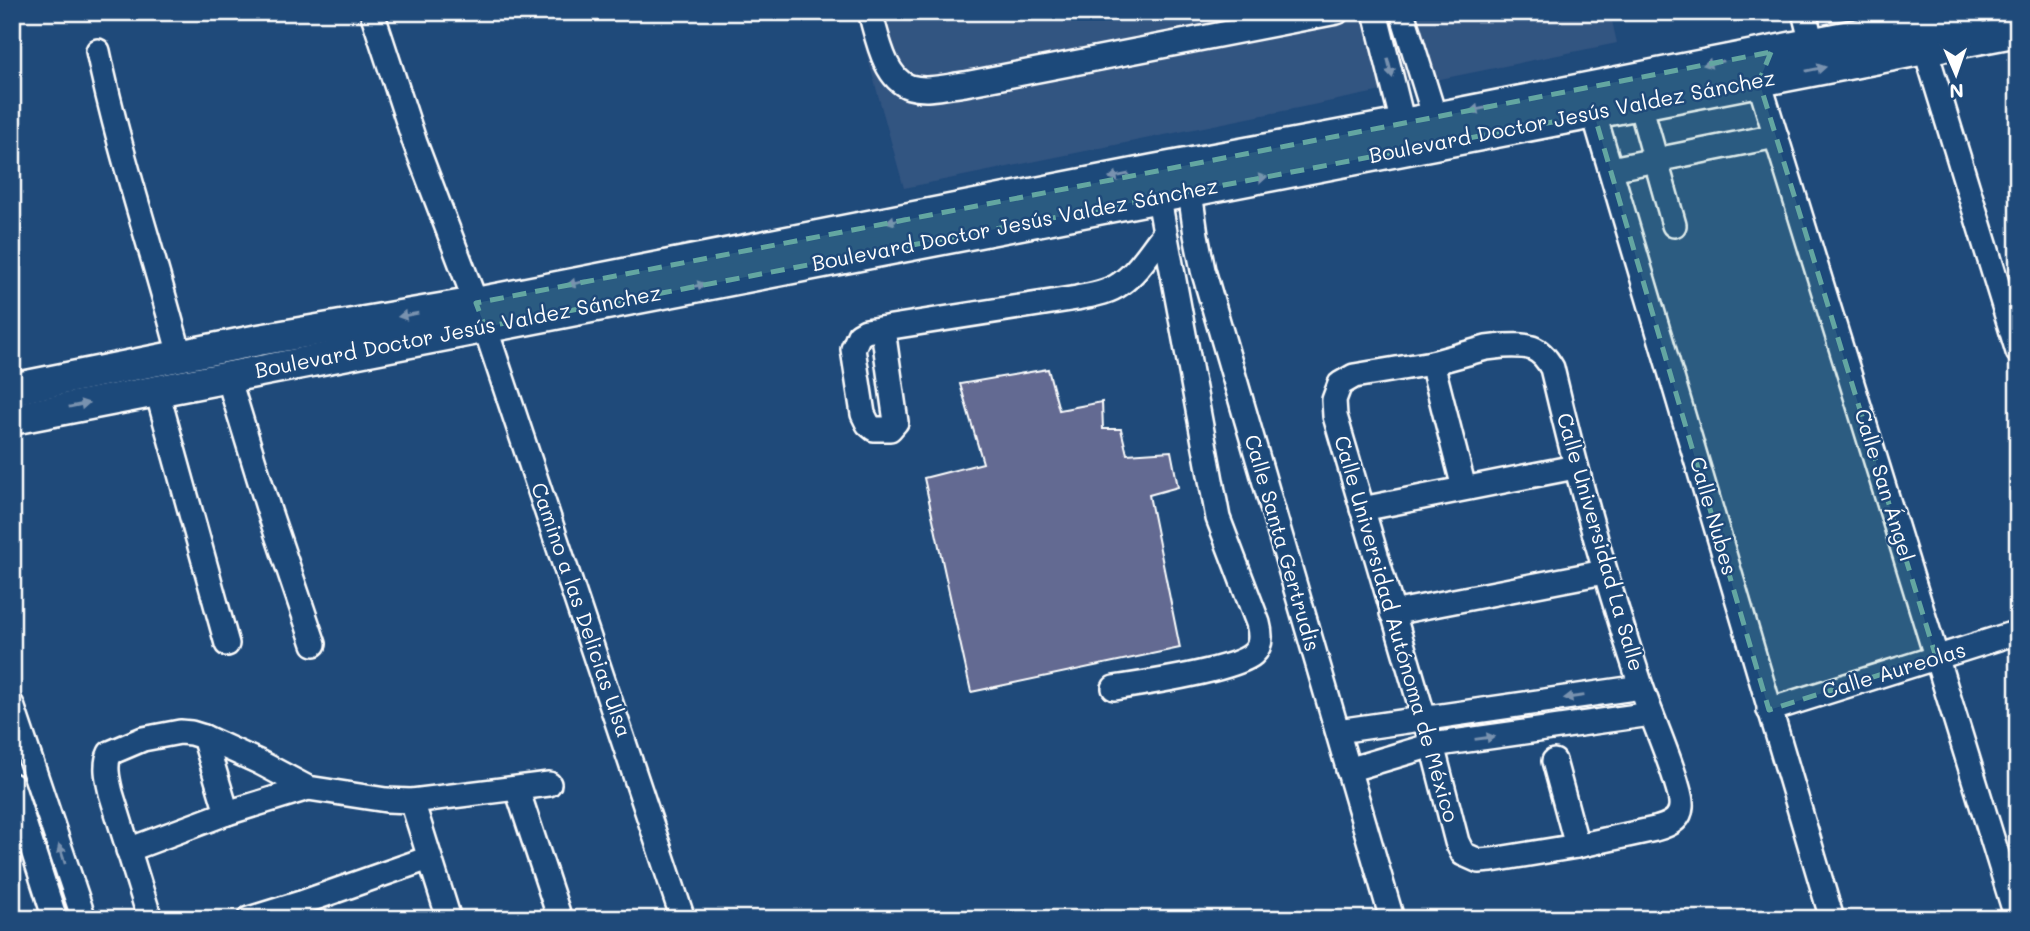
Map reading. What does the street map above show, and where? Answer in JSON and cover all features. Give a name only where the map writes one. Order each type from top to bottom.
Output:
[{"type":"main road","name":"Boulevard Doctor Jesús Valdez Sánchez","points":[[14,410],[157,391],[228,377],[480,315],[1156,183],[1594,114],[1760,79],[1972,12]]},
{"type":"main road","name":"Boulevard Doctor Jesús Valdez Sánchez","points":[[1188,178],[1404,124],[1812,44],[1929,27],[2018,31]]},
{"type":"main road","name":"Boulevard Doctor Jesús Valdez Sánchez","points":[[14,410],[57,381],[180,356],[480,315]]},
{"type":"street","name":"Camino a las Delicias Ulsa","points":[[372,12],[415,143],[480,315],[683,919]]},
{"type":"street","points":[[870,12],[882,55],[893,74],[898,81],[909,87],[919,88],[965,84],[1203,37],[1276,18],[1337,12]]},
{"type":"street","points":[[1375,12],[1404,124]]},
{"type":"street","points":[[1402,12],[1435,118]]},
{"type":"street","points":[[1804,12],[1812,44]]},
{"type":"street","points":[[1929,27],[2018,352]]},
{"type":"street","points":[[98,51],[117,135],[180,356]]},
{"type":"street","points":[[1760,79],[1771,52]]},
{"type":"street","name":"Calle San Ángel","points":[[1760,79],[2017,919]]},
{"type":"street","points":[[1640,104],[1674,225]]},
{"type":"street","name":"Calle Nubes","points":[[1594,114],[1832,919]]},
{"type":"street","points":[[1611,169],[1776,136]]},
{"type":"street","name":"Calle Santa Gertrudis","points":[[1188,178],[1196,235],[1207,282],[1392,919]]},
{"type":"street","points":[[1114,688],[1176,677],[1246,658],[1257,648],[1261,635],[1218,518],[1156,183]]},
{"type":"street","points":[[883,329],[1100,293],[1118,286],[1137,269],[1164,234]]},
{"type":"street","name":"Calle Universidad La Salle","points":[[1432,363],[1486,348],[1517,346],[1535,348],[1544,354],[1552,368],[1575,467],[1604,572],[1682,805],[1676,820],[1655,829],[1577,846]]},
{"type":"street","points":[[1432,363],[1464,488]]},
{"type":"street","name":"Calle Universidad Autónoma de México","points":[[1432,363],[1354,376],[1345,380],[1337,389],[1334,400],[1335,416],[1432,745],[1457,842],[1463,853],[1479,861],[1577,846]]},
{"type":"street","points":[[228,377],[314,644]]},
{"type":"street","points":[[157,391],[227,644]]},
{"type":"street","points":[[1362,509],[1575,467]]},
{"type":"street","points":[[1392,613],[1604,572]]},
{"type":"street","name":"Calle Aureolas","points":[[1769,710],[2018,632]]},
{"type":"street","points":[[1338,731],[1641,687]]},
{"type":"street","points":[[12,705],[84,919]]},
{"type":"street","points":[[1348,770],[1432,745],[1651,714]]},
{"type":"street","points":[[150,919],[111,793],[107,761],[108,755],[114,751],[143,739],[180,732],[204,737],[308,788],[386,800],[411,801],[549,784]]},
{"type":"street","points":[[204,737],[227,813]]},
{"type":"street","points":[[1554,761],[1577,846]]},
{"type":"street","points":[[12,785],[55,919]]},
{"type":"street","points":[[128,850],[227,813],[308,788]]},
{"type":"street","points":[[517,789],[560,919]]},
{"type":"street","points":[[411,801],[449,919]]},
{"type":"street","points":[[249,919],[304,911],[429,859]]},
{"type":"highlighted area","points":[[1771,52],[1760,79],[1762,91],[1936,657],[1769,710],[1594,114],[485,327],[476,303]]},
{"type":"shaded area","points":[[855,12],[1610,12],[1617,43],[904,188]]},
{"type":"building","points":[[1048,369],[1059,410],[1102,402],[1103,429],[1121,429],[1127,454],[1171,451],[1178,487],[1149,495],[1180,648],[971,692],[924,478],[983,463],[960,384]]}]
